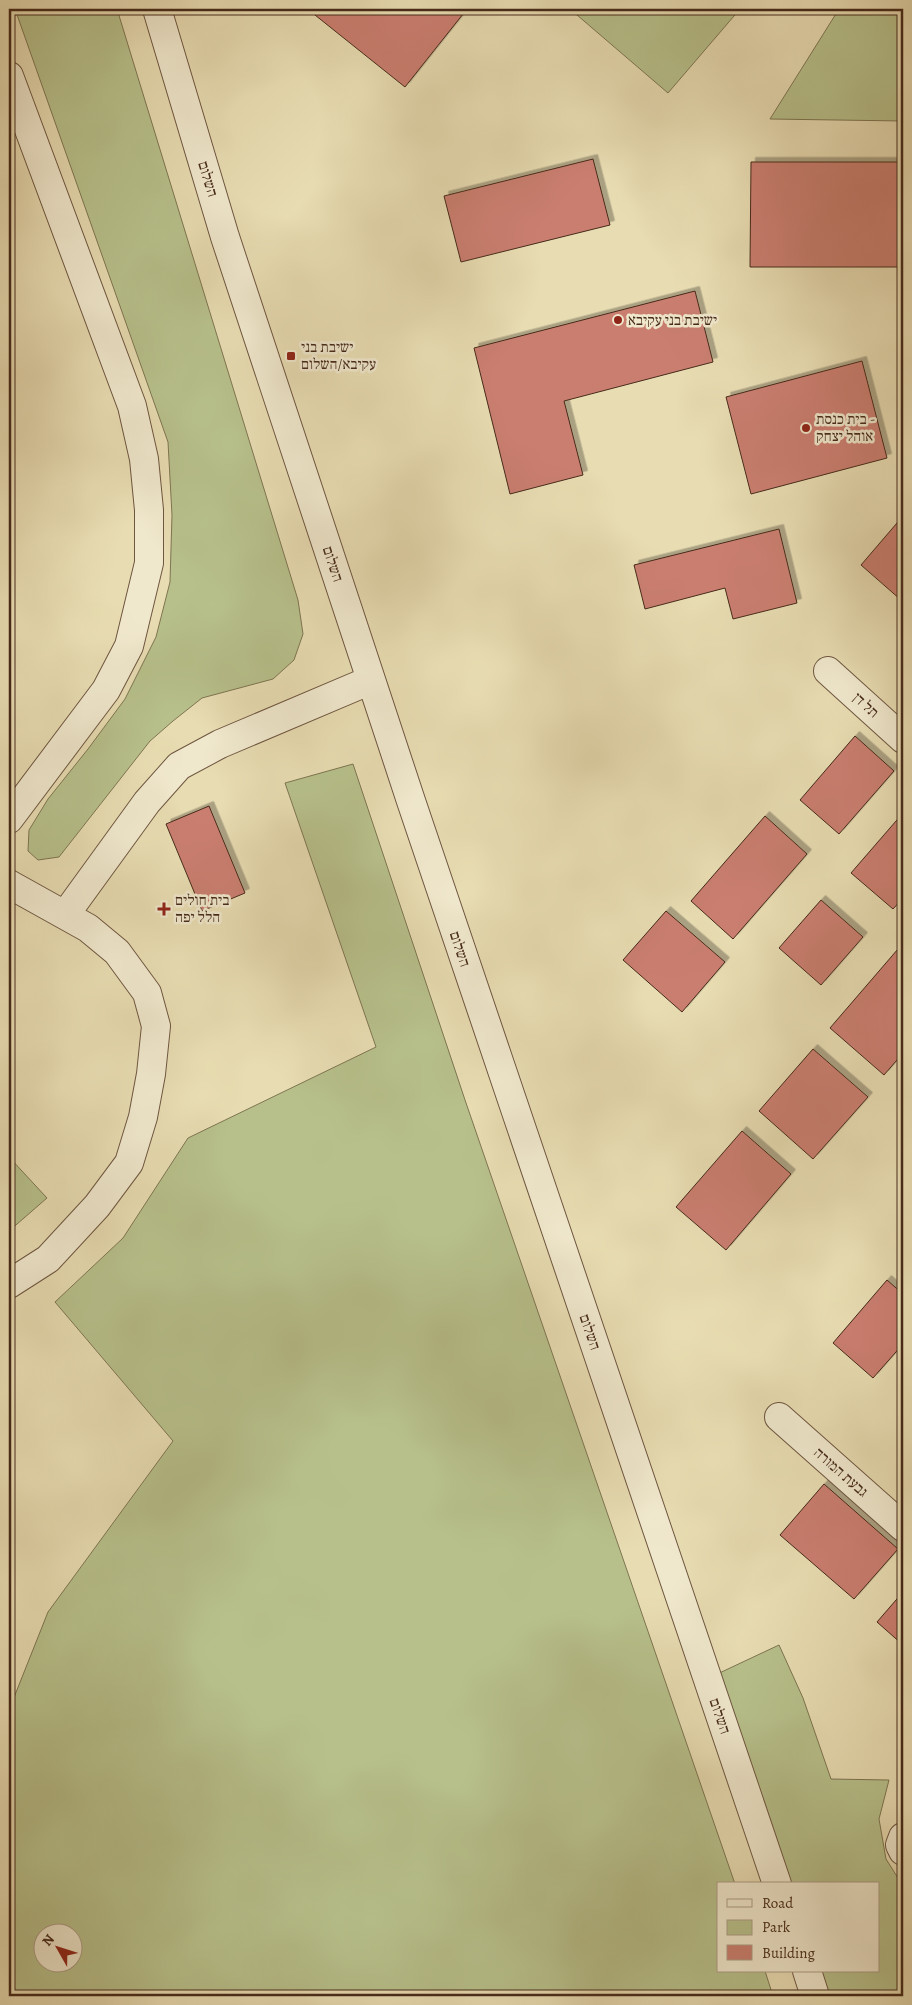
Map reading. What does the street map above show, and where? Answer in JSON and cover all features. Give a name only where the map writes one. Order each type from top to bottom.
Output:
[{"type":"street","name":"השלום","points":[[157,9],[226,236],[486,1028],[776,1882]]},
{"type":"street","points":[[9,76],[132,406],[144,459],[149,510],[149,563],[129,646],[106,690],[9,819]]},
{"type":"street","name":"תל דן","points":[[828,671],[903,739]]},
{"type":"street","points":[[66,915],[147,802],[180,766],[220,744],[372,680]]},
{"type":"street","points":[[9,884],[88,928],[118,952],[146,993],[156,1026],[151,1074],[143,1117],[129,1163],[97,1206],[48,1258],[9,1284]]},
{"type":"street","name":"גבעת המורה","points":[[779,1417],[903,1527]]},
{"type":"street","points":[[903,1838],[900,1844],[903,1851]]},
{"type":"street","points":[[807,1972],[815,1996]]},
{"type":"green space","points":[[15,9],[117,9],[298,600],[303,634],[294,660],[273,679],[202,698],[173,721],[150,741],[59,857],[38,860],[28,851],[29,830],[48,799],[125,699],[156,637],[170,582],[172,515],[168,442]]},
{"type":"green space","points":[[570,9],[740,9],[668,93]]},
{"type":"green space","points":[[839,9],[903,9],[903,121],[770,119]]},
{"type":"green space","points":[[353,764],[465,1100],[734,1882],[717,1882],[717,1972],[765,1972],[773,1996],[9,1996],[9,1710],[48,1612],[173,1441],[55,1302],[123,1238],[188,1138],[376,1047],[285,783]]},
{"type":"green space","points":[[9,1157],[47,1198],[9,1231]]},
{"type":"green space","points":[[779,1645],[803,1698],[831,1779],[889,1780],[879,1819],[886,1859],[903,1886],[903,1996],[818,1996],[810,1972],[880,1972],[880,1882],[780,1882],[713,1676]]},
{"type":"building","points":[[312,9],[467,9],[405,87],[310,11]]},
{"type":"building","points":[[593,159],[610,225],[461,262],[444,196]]},
{"type":"building","points":[[751,162],[903,162],[903,267],[750,267]]},
{"type":"building","points":[[695,291],[713,362],[564,401],[583,475],[510,494],[474,348]]},
{"type":"building","name":"בית כנסת - אוהל יצחק","points":[[862,361],[887,458],[751,494],[726,397]]},
{"type":"building","points":[[903,516],[903,598],[901,600],[861,565]]},
{"type":"building","points":[[779,529],[797,603],[733,619],[725,588],[645,609],[634,565]]},
{"type":"building","points":[[855,736],[894,771],[839,834],[800,800]]},
{"type":"building","points":[[209,806],[245,893],[202,911],[166,824]]},
{"type":"building","points":[[903,813],[903,898],[893,909],[851,873]]},
{"type":"building","points":[[765,816],[807,854],[733,939],[691,901]]},
{"type":"building","points":[[821,900],[863,937],[821,985],[779,948]]},
{"type":"building","points":[[666,911],[725,962],[682,1012],[623,960]]},
{"type":"building","points":[[898,949],[903,954],[903,1053],[884,1075],[830,1028]]},
{"type":"building","points":[[813,1049],[868,1097],[813,1159],[759,1111]]},
{"type":"building","points":[[742,1131],[791,1174],[726,1250],[676,1207]]},
{"type":"building","points":[[887,1280],[903,1294],[903,1344],[873,1378],[833,1343]]},
{"type":"building","points":[[824,1484],[898,1549],[854,1599],[780,1535]]},
{"type":"building","points":[[903,1592],[903,1645],[877,1622]]},
{"type":"place","name":"ישיבת בני עקיבא","points":[[618,320]]},
{"type":"place","name":"ישיבת בני עקיבא/השלום","points":[[291,356]]},
{"type":"place","name":"בית כנסת - אוהל יצחק","points":[[806,428]]},
{"type":"place","name":"בית חולים הלל יפה","points":[[164,909]]}]
